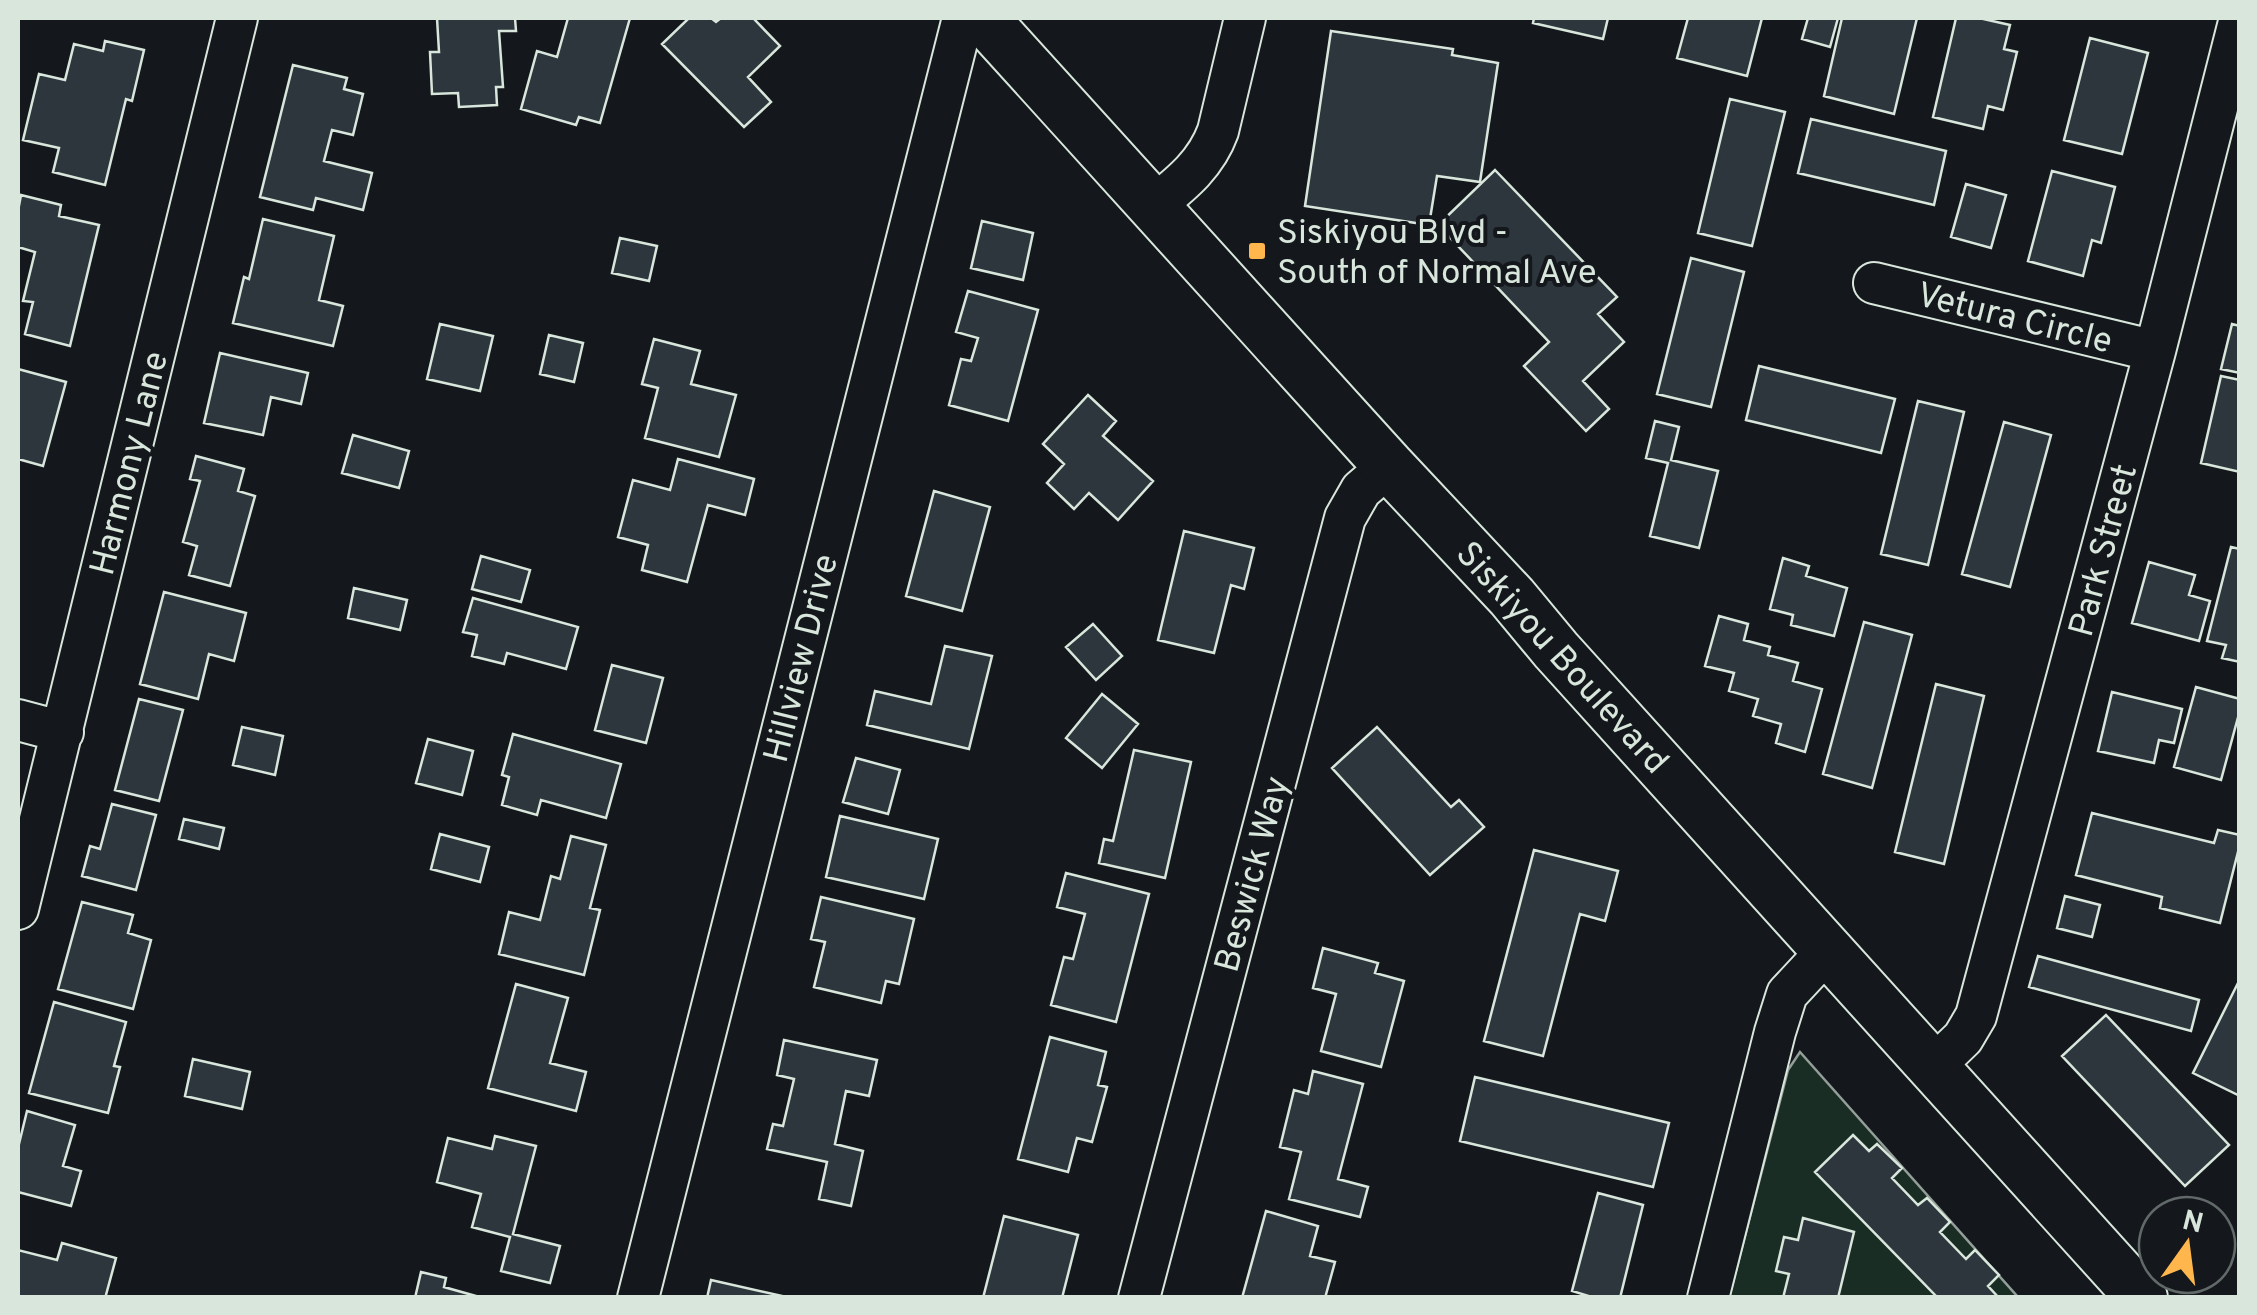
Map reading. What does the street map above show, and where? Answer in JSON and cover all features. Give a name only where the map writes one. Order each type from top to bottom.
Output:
[{"type":"main road","name":"Siskiyou Boulevard","points":[[983,18],[2142,1298]]},
{"type":"street","name":"Harmony Lane","points":[[18,909],[237,18]]},
{"type":"street","name":"Hillview Drive","points":[[638,1298],[963,18]]},
{"type":"street","points":[[1156,205],[1194,172],[1211,149],[1245,18]]},
{"type":"street","name":"Park Street","points":[[1934,1066],[1963,1038],[1976,1016],[2240,18]]},
{"type":"street","name":"Vetura Circle","points":[[1874,283],[2155,351]]},
{"type":"street","name":"Beswick Way","points":[[1139,1298],[1345,518],[1361,490],[1389,466]]},
{"type":"street","points":[[18,720],[63,732]]},
{"type":"street","points":[[1708,1298],[1788,994],[1828,950]]},
{"type":"green space","points":[[1800,1052],[2016,1298],[1729,1298],[1788,1070]]},
{"type":"building","points":[[437,18],[515,18],[516,31],[499,31],[503,87],[496,87],[497,105],[459,107],[458,93],[432,94],[430,52],[439,52]]},
{"type":"building","points":[[568,18],[630,18],[600,123],[579,117],[576,125],[521,109],[537,51],[557,57]]},
{"type":"building","points":[[689,18],[711,18],[716,22],[721,18],[753,18],[780,46],[748,77],[771,102],[744,127],[662,44]]},
{"type":"building","points":[[1534,18],[1608,18],[1603,39],[1533,23]]},
{"type":"building","points":[[1688,18],[1762,18],[1747,76],[1677,58]]},
{"type":"building","points":[[1808,18],[1838,18],[1830,47],[1802,39]]},
{"type":"building","points":[[1842,18],[1917,18],[1894,114],[1824,96]]},
{"type":"building","points":[[1956,18],[2010,25],[2004,49],[2017,52],[2003,110],[1988,106],[1983,129],[1933,117]]},
{"type":"building","points":[[1331,31],[1453,49],[1452,55],[1498,63],[1480,182],[1437,176],[1429,225],[1305,206]]},
{"type":"building","points":[[2090,38],[2148,53],[2122,154],[2064,140]]},
{"type":"building","points":[[105,41],[144,50],[132,101],[126,99],[105,185],[53,172],[59,148],[23,140],[39,74],[65,80],[74,44],[103,51]]},
{"type":"building","points":[[293,65],[347,78],[344,89],[363,94],[353,135],[332,130],[324,161],[372,173],[363,210],[316,198],[313,210],[260,197]]},
{"type":"building","points":[[1730,99],[1785,112],[1752,246],[1698,233]]},
{"type":"building","points":[[1811,119],[1946,151],[1934,205],[1798,173]]},
{"type":"building","points":[[1495,170],[1617,297],[1598,314],[1624,342],[1583,381],[1609,409],[1586,431],[1524,366],[1549,342],[1438,225]]},
{"type":"building","points":[[2052,171],[2115,187],[2101,243],[2092,240],[2083,276],[2028,261]]},
{"type":"building","points":[[1966,184],[2006,195],[1991,248],[1951,237]]},
{"type":"building","points":[[21,195],[61,205],[59,216],[99,225],[70,346],[25,334],[33,302],[23,301],[35,252],[18,247]]},
{"type":"building","points":[[263,219],[334,236],[319,300],[343,306],[333,346],[233,323],[244,277],[249,279]]},
{"type":"building","points":[[982,221],[1033,233],[1023,280],[971,268]]},
{"type":"building","points":[[620,238],[657,246],[649,281],[612,273]]},
{"type":"building","points":[[1691,258],[1744,272],[1711,407],[1657,394]]},
{"type":"building","points":[[968,291],[1038,310],[1008,421],[949,405],[961,359],[971,361],[978,338],[956,332]]},
{"type":"building","points":[[440,324],[493,336],[480,391],[427,379]]},
{"type":"building","points":[[2232,324],[2240,326],[2240,373],[2221,369]]},
{"type":"building","points":[[549,335],[583,343],[574,382],[540,374]]},
{"type":"building","points":[[654,339],[700,351],[691,384],[736,395],[719,457],[645,438],[658,388],[642,384]]},
{"type":"building","points":[[220,353],[308,373],[301,404],[271,397],[263,435],[204,423]]},
{"type":"building","points":[[1759,366],[1895,399],[1881,453],[1746,420]]},
{"type":"building","points":[[18,369],[66,382],[43,466],[18,459]]},
{"type":"building","points":[[2221,376],[2240,380],[2240,472],[2201,463]]},
{"type":"building","points":[[1088,395],[1116,421],[1103,436],[1153,481],[1118,520],[1089,493],[1074,509],[1047,483],[1064,464],[1043,444]]},
{"type":"building","points":[[1918,401],[1964,412],[1928,565],[1881,554]]},
{"type":"building","points":[[1655,421],[1679,427],[1671,460],[1718,471],[1699,548],[1650,536],[1668,463],[1646,458]]},
{"type":"building","points":[[2004,422],[2051,435],[2010,587],[1962,574]]},
{"type":"building","points":[[353,435],[409,451],[399,488],[342,473]]},
{"type":"building","points":[[196,456],[244,469],[238,491],[255,496],[230,586],[189,575],[197,546],[183,542],[200,481],[190,479]]},
{"type":"building","points":[[678,459],[754,479],[745,515],[708,505],[687,582],[642,570],[648,545],[618,537],[633,480],[670,490]]},
{"type":"building","points":[[934,491],[990,507],[962,611],[906,596]]},
{"type":"building","points":[[1184,531],[1254,548],[1244,589],[1231,585],[1214,653],[1158,640]]},
{"type":"building","points":[[2231,547],[2240,549],[2240,662],[2222,658],[2226,645],[2207,641]]},
{"type":"building","points":[[481,556],[530,570],[521,602],[472,589]]},
{"type":"building","points":[[1783,558],[1809,566],[1806,576],[1847,588],[1834,636],[1791,625],[1793,615],[1770,609]]},
{"type":"building","points":[[2149,562],[2195,575],[2189,595],[2210,601],[2199,641],[2132,623]]},
{"type":"building","points":[[354,588],[407,600],[400,630],[348,618]]},
{"type":"building","points":[[164,592],[246,613],[234,661],[209,654],[198,699],[140,684]]},
{"type":"building","points":[[473,598],[578,627],[566,669],[507,653],[504,664],[472,656],[477,635],[463,632]]},
{"type":"building","points":[[1719,616],[1748,624],[1744,640],[1770,647],[1768,655],[1798,663],[1793,681],[1822,689],[1805,752],[1776,743],[1781,724],[1753,716],[1758,699],[1729,691],[1734,673],[1705,666]]},
{"type":"building","points":[[1864,622],[1912,635],[1872,788],[1823,774]]},
{"type":"building","points":[[1093,624],[1122,656],[1096,680],[1066,647]]},
{"type":"building","points":[[945,646],[992,656],[969,749],[867,725],[875,691],[931,704]]},
{"type":"building","points":[[612,665],[663,678],[646,743],[595,730]]},
{"type":"building","points":[[1936,684],[1984,696],[1944,864],[1895,852]]},
{"type":"building","points":[[2196,687],[2240,699],[2221,780],[2174,767]]},
{"type":"building","points":[[2112,692],[2182,709],[2174,743],[2159,740],[2154,763],[2098,751]]},
{"type":"building","points":[[1102,694],[1138,724],[1102,768],[1066,738]]},
{"type":"building","points":[[139,699],[183,710],[159,801],[115,790]]},
{"type":"building","points":[[242,727],[283,736],[275,775],[233,765]]},
{"type":"building","points":[[1377,727],[1451,807],[1459,800],[1484,827],[1430,875],[1332,768]]},
{"type":"building","points":[[513,734],[621,764],[606,818],[541,800],[537,815],[502,805],[509,777],[502,775]]},
{"type":"building","points":[[428,739],[473,751],[462,795],[416,783]]},
{"type":"building","points":[[1134,750],[1191,762],[1165,878],[1099,863],[1104,839],[1113,841]]},
{"type":"building","points":[[856,758],[900,770],[888,814],[843,802]]},
{"type":"building","points":[[112,804],[156,815],[136,890],[82,876],[90,846],[100,849]]},
{"type":"building","points":[[2092,813],[2214,843],[2218,830],[2240,835],[2220,923],[2160,908],[2162,897],[2076,875]]},
{"type":"building","points":[[840,816],[938,839],[924,899],[826,877]]},
{"type":"building","points":[[184,819],[224,828],[219,849],[179,839]]},
{"type":"building","points":[[440,834],[489,847],[480,882],[431,869]]},
{"type":"building","points":[[571,836],[606,845],[590,908],[600,910],[584,975],[499,954],[509,912],[540,920],[551,876],[560,879]]},
{"type":"building","points":[[1534,850],[1618,871],[1605,921],[1580,914],[1543,1056],[1484,1041]]},
{"type":"building","points":[[1066,873],[1149,894],[1116,1022],[1051,1005],[1064,957],[1073,959],[1085,914],[1057,907]]},
{"type":"building","points":[[2065,896],[2100,905],[2092,937],[2057,928]]},
{"type":"building","points":[[821,897],[914,919],[899,984],[886,981],[881,1003],[814,987],[825,942],[811,939]]},
{"type":"building","points":[[82,902],[133,915],[128,933],[151,940],[133,1009],[58,989]]},
{"type":"building","points":[[1323,948],[1378,963],[1375,973],[1404,981],[1381,1067],[1321,1051],[1336,994],[1313,988]]},
{"type":"building","points":[[2038,956],[2199,1000],[2191,1031],[2029,987]]},
{"type":"building","points":[[2240,979],[2240,1096],[2193,1073]]},
{"type":"building","points":[[516,984],[568,998],[550,1063],[586,1072],[576,1111],[488,1088]]},
{"type":"building","points":[[54,1002],[126,1022],[114,1066],[120,1067],[108,1113],[29,1093]]},
{"type":"building","points":[[2106,1015],[2229,1145],[2185,1186],[2062,1056]]},
{"type":"building","points":[[1050,1037],[1106,1052],[1098,1085],[1107,1087],[1092,1142],[1077,1138],[1068,1172],[1018,1159]]},
{"type":"building","points":[[784,1040],[877,1060],[869,1096],[846,1091],[835,1144],[863,1151],[851,1206],[819,1199],[827,1162],[767,1149],[773,1124],[783,1126],[794,1079],[777,1075]]},
{"type":"building","points":[[193,1059],[250,1072],[242,1109],[185,1096]]},
{"type":"building","points":[[1313,1071],[1363,1084],[1338,1179],[1368,1187],[1360,1217],[1289,1199],[1301,1152],[1280,1147],[1294,1090],[1308,1094]]},
{"type":"building","points":[[1475,1077],[1669,1123],[1653,1187],[1460,1141]]},
{"type":"building","points":[[27,1111],[75,1125],[63,1166],[81,1171],[71,1206],[18,1192],[18,1148]]},
{"type":"building","points":[[1853,1135],[1869,1151],[1877,1144],[1902,1168],[1892,1178],[1918,1205],[1927,1198],[1950,1222],[1940,1232],[1966,1259],[1975,1250],[1999,1275],[1988,1286],[1999,1298],[1938,1298],[1815,1172]]},
{"type":"building","points":[[495,1136],[536,1146],[513,1234],[560,1246],[550,1283],[501,1271],[510,1237],[472,1227],[481,1194],[437,1182],[448,1138],[492,1149]]},
{"type":"building","points":[[1598,1193],[1643,1205],[1620,1298],[1595,1298],[1572,1291]]},
{"type":"building","points":[[1266,1211],[1318,1226],[1310,1256],[1335,1262],[1325,1298],[1242,1298]]},
{"type":"building","points":[[1004,1216],[1078,1235],[1062,1298],[983,1298]]},
{"type":"building","points":[[1803,1218],[1854,1232],[1838,1298],[1783,1298],[1789,1274],[1776,1271],[1784,1237],[1798,1240]]},
{"type":"building","points":[[62,1243],[116,1258],[106,1295],[116,1298],[18,1298],[18,1250],[57,1260]]},
{"type":"building","points":[[421,1272],[446,1278],[444,1287],[483,1298],[415,1298]]},
{"type":"building","points":[[711,1280],[791,1298],[707,1298]]},
{"type":"place","name":"Siskiyou Blvd - South of Normal Ave","points":[[1257,251]]}]
